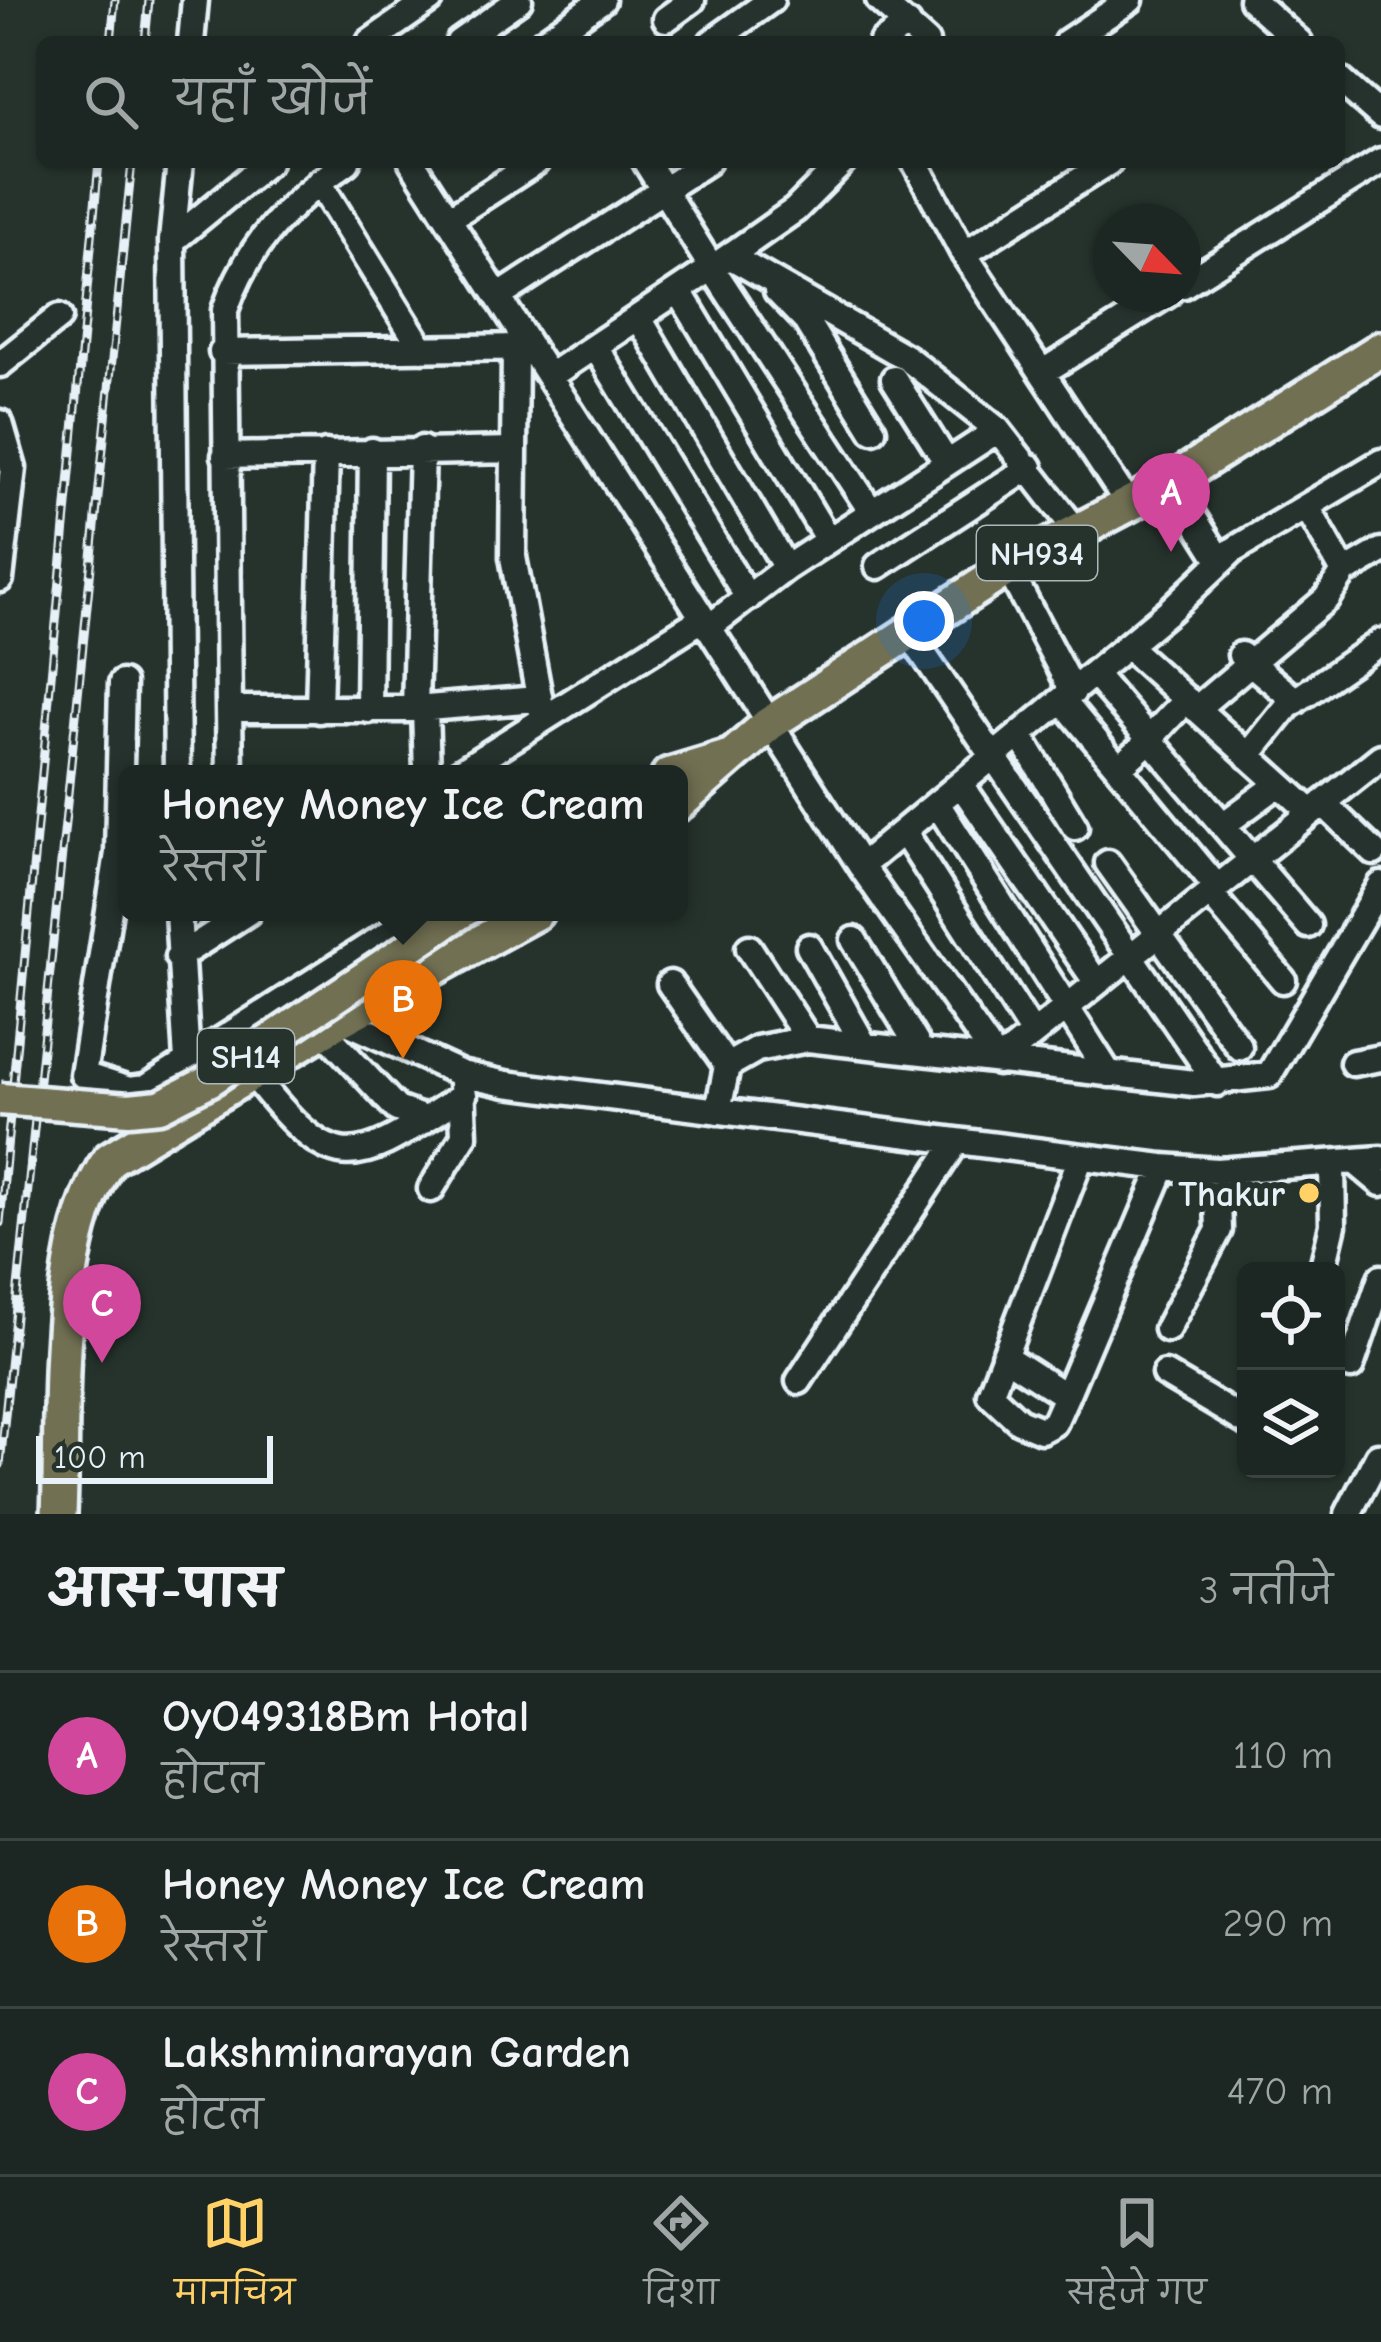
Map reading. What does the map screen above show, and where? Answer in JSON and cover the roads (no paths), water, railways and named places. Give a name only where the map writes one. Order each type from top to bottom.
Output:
[{"type":"highway","name":"NH934","points":[[688,795],[769,724],[1008,568],[1171,482],[1381,349]]},
{"type":"highway","points":[[59,1514],[70,1282],[83,1208],[110,1159],[332,1024],[520,921]]},
{"type":"main road","points":[[688,768],[731,755]]},
{"type":"main road","name":"SH14","points":[[0,1100],[129,1109],[160,1106],[209,1081],[449,921]]},
{"type":"street","points":[[192,36],[195,0]]},
{"type":"street","points":[[379,36],[430,0]]},
{"type":"street","points":[[468,36],[519,0]]},
{"type":"street","points":[[551,36],[602,0]]},
{"type":"street","points":[[666,19],[692,0]]},
{"type":"street","points":[[721,36],[772,0]]},
{"type":"street","points":[[879,0],[917,33]]},
{"type":"street","points":[[1075,36],[1130,0]]},
{"type":"street","points":[[1252,0],[1291,36]]},
{"type":"street","points":[[1345,84],[1381,116]]},
{"type":"street","points":[[1201,274],[1381,161]]},
{"type":"street","points":[[177,765],[172,242],[179,168]]},
{"type":"street","points":[[172,242],[261,168]]},
{"type":"street","points":[[230,765],[225,310],[240,266],[271,223],[339,168]]},
{"type":"street","points":[[416,168],[501,295],[524,349],[550,376],[861,866],[998,1062]]},
{"type":"street","points":[[450,218],[527,168]]},
{"type":"street","points":[[650,168],[723,263],[871,511]]},
{"type":"street","points":[[501,295],[698,168]]},
{"type":"street","points":[[550,376],[723,263],[795,210],[837,168]]},
{"type":"street","points":[[918,168],[964,254],[1129,505]]},
{"type":"street","points":[[964,254],[1100,168]]},
{"type":"street","points":[[319,182],[422,349]]},
{"type":"street","points":[[723,263],[758,272],[907,358],[998,430],[1078,533]]},
{"type":"street","points":[[758,272],[806,321],[874,430]]},
{"type":"street","points":[[679,291],[828,540]]},
{"type":"street","points":[[1043,372],[1139,312]]},
{"type":"street","points":[[2,354],[59,317]]},
{"type":"street","points":[[638,317],[786,568]]},
{"type":"street","points":[[596,346],[748,598]]},
{"type":"street","points":[[222,352],[524,349]]},
{"type":"street","points":[[524,349],[514,450],[513,557],[540,708]]},
{"type":"street","points":[[894,379],[947,463]]},
{"type":"street","points":[[0,423],[13,468],[9,578],[0,596]]},
{"type":"street","points":[[468,765],[540,708],[748,598],[786,568],[998,430]]},
{"type":"street","points":[[422,449],[420,708],[426,765]]},
{"type":"street","points":[[225,456],[514,450]]},
{"type":"street","points":[[369,710],[372,451]]},
{"type":"street","points":[[319,710],[326,453]]},
{"type":"street","points":[[861,866],[994,759],[1221,561],[1381,462]]},
{"type":"street","points":[[878,566],[1030,467]]},
{"type":"street","points":[[1171,482],[1221,561]]},
{"type":"street","points":[[1307,507],[1346,569]]},
{"type":"street","points":[[1118,767],[1138,753],[1147,736],[1326,598],[1346,569],[1381,550]]},
{"type":"street","points":[[1008,568],[1068,696],[1283,980]]},
{"type":"street","points":[[909,633],[1217,1083]]},
{"type":"street","points":[[1249,756],[1295,700],[1381,642]]},
{"type":"street","points":[[1127,646],[1279,784],[1374,852]]},
{"type":"street","points":[[1245,659],[1295,700]]},
{"type":"street","points":[[1094,674],[1308,925]]},
{"type":"street","points":[[119,765],[122,683]]},
{"type":"street","points":[[230,709],[540,708]]},
{"type":"street","points":[[1020,736],[1075,826]]},
{"type":"street","points":[[998,1062],[1381,757]]},
{"type":"street","points":[[1223,825],[1279,784]]},
{"type":"street","points":[[962,785],[1096,983]]},
{"type":"street","points":[[118,796],[115,880],[81,1066],[94,1081],[129,1090],[146,1088],[408,921]]},
{"type":"street","points":[[938,805],[1109,1074]]},
{"type":"street","points":[[904,832],[1033,1034]]},
{"type":"street","points":[[1108,863],[1239,1047]]},
{"type":"street","points":[[718,1111],[728,1066],[757,1049],[808,1039],[1217,1083],[1268,1075],[1368,926],[1381,885]]},
{"type":"street","points":[[178,921],[191,1110]]},
{"type":"street","points":[[178,957],[230,921]]},
{"type":"street","points":[[854,940],[921,1051]]},
{"type":"street","points":[[808,947],[863,1043]]},
{"type":"street","points":[[749,949],[808,1039]]},
{"type":"street","points":[[670,983],[728,1066]]},
{"type":"street","points":[[332,1024],[462,1085],[718,1111],[1162,1167],[1217,1171],[1356,1162],[1381,1183]]},
{"type":"street","points":[[332,1024],[397,1109],[425,1119]]},
{"type":"street","points":[[1353,1064],[1381,1058]]},
{"type":"street","points":[[252,1073],[301,1133],[327,1150],[349,1156],[373,1150],[425,1119],[462,1085]]},
{"type":"street","points":[[431,1189],[464,1136],[462,1085]]},
{"type":"street","points":[[799,1381],[956,1142]]},
{"type":"street","points":[[1081,1157],[990,1394],[1019,1421],[1048,1428],[1066,1396],[1162,1167]]},
{"type":"street","points":[[1324,1262],[1356,1162]]},
{"type":"street","points":[[1167,1329],[1219,1230],[1217,1171]]},
{"type":"street","points":[[1351,1366],[1381,1277]]},
{"type":"street","points":[[1004,1356],[1066,1396]]},
{"type":"street","points":[[1165,1374],[1237,1417]]},
{"type":"street","points":[[1348,1514],[1378,1456]]},
{"type":"railway","points":[[112,36],[115,0]]},
{"type":"railway","points":[[146,36],[149,0]]},
{"type":"railway","points":[[0,1223],[98,168]]},
{"type":"railway","points":[[0,1465],[131,168]]},
{"type":"place","name":"OyO49318Bm Hotal","points":[[1171,552]]},
{"type":"place","name":"Honey Money Ice Cream","points":[[403,1059]]},
{"type":"place","name":"Thakur","points":[[1309,1193]]},
{"type":"place","name":"Lakshminarayan Garden","points":[[102,1363]]}]
